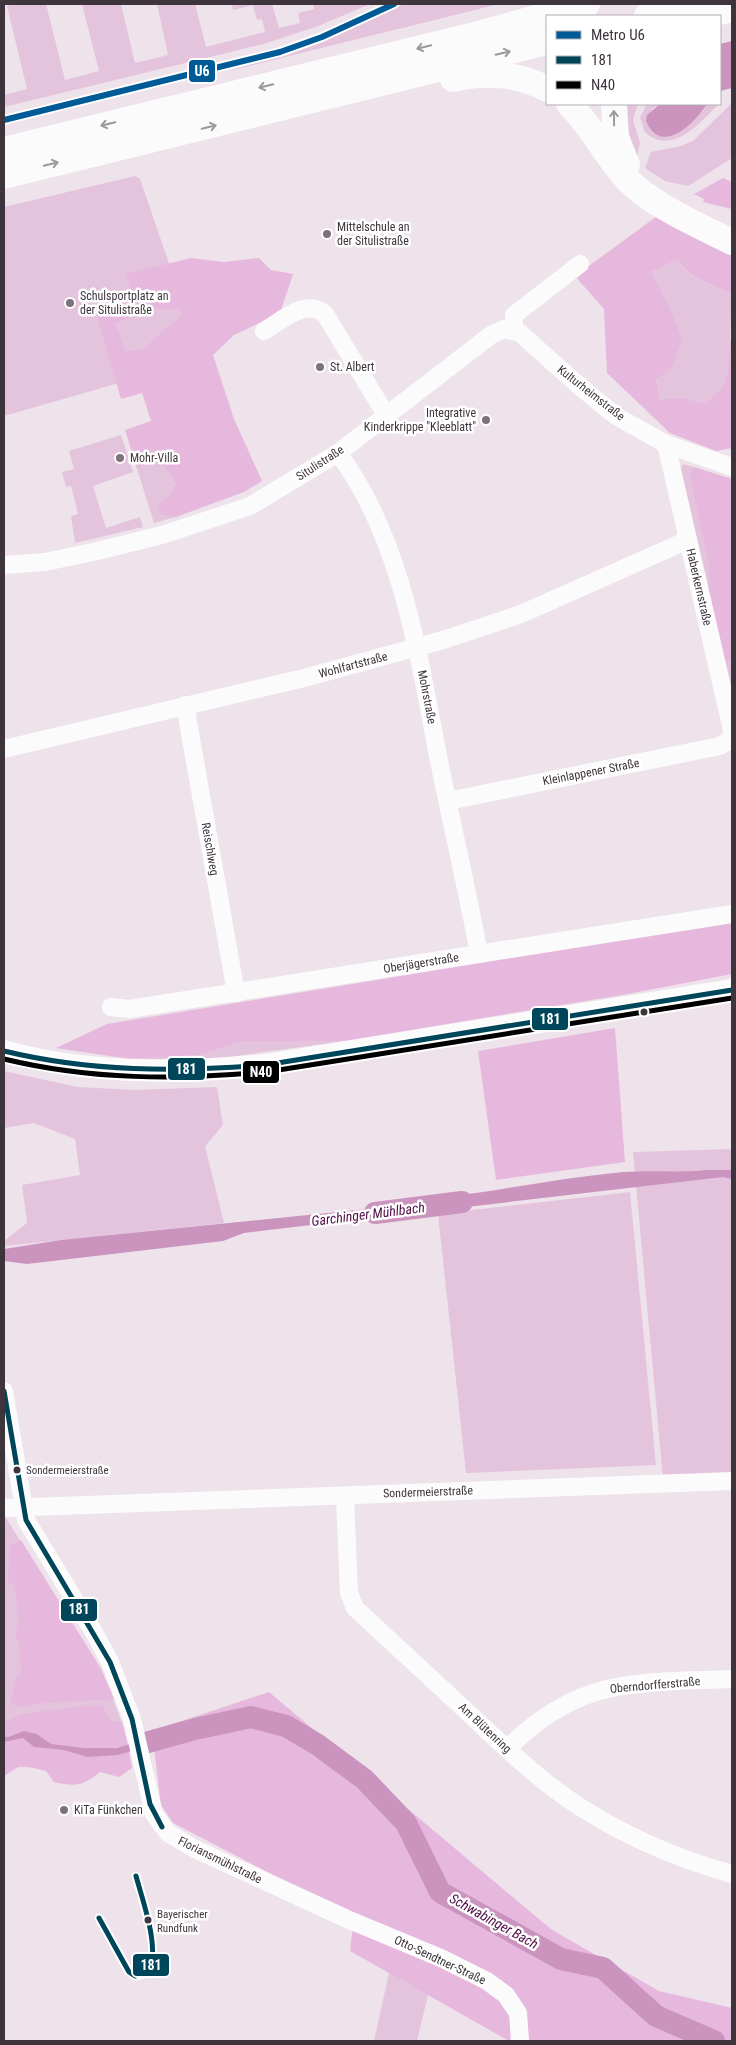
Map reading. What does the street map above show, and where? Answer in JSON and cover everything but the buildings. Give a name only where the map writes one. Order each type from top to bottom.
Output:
[{"type":"highway","points":[[471,36],[502,14],[542,4]]},
{"type":"highway","points":[[547,15],[587,4]]},
{"type":"highway","points":[[651,15],[695,4]]},
{"type":"highway","points":[[708,15],[732,9]]},
{"type":"highway","points":[[4,150],[471,36],[546,15]]},
{"type":"highway","points":[[4,176],[546,42]]},
{"type":"highway","points":[[371,86],[407,90],[459,77],[482,75],[519,78],[546,89]]},
{"type":"highway","points":[[570,105],[588,124],[630,183],[650,191],[692,215],[732,242]]},
{"type":"highway","points":[[614,105],[613,121],[621,155],[650,191]]},
{"type":"highway","points":[[692,215],[732,230]]},
{"type":"main road","points":[[4,1051],[49,1061],[111,1069],[210,1070],[265,1065],[732,990]]},
{"type":"street","points":[[514,330],[514,314],[580,264]]},
{"type":"street","points":[[264,331],[304,308],[313,307],[326,314],[386,415]]},
{"type":"street","name":"Situlistraße","points":[[4,565],[72,557],[141,540],[224,516],[250,506],[278,491],[338,453],[491,335],[504,330],[514,330]]},
{"type":"street","name":"Kulturheimstraße","points":[[514,330],[526,337],[577,384],[616,416],[666,444],[732,467]]},
{"type":"street","name":"Haberkernstraße","points":[[666,444],[732,730]]},
{"type":"street","name":"Mohrstraße","points":[[338,453],[362,491],[388,549],[403,595],[417,648],[479,954]]},
{"type":"street","name":"Wohlfartstraße","points":[[4,749],[304,678],[417,648],[521,614],[688,540]]},
{"type":"street","name":"Reischlweg","points":[[184,705],[236,993]]},
{"type":"street","name":"Kleinlappener Straße","points":[[448,801],[720,746],[732,738]]},
{"type":"street","name":"Oberjägerstraße","points":[[110,1007],[128,1009],[236,993],[732,914]]},
{"type":"street","name":"Floriansmühlstraße","points":[[4,1391],[22,1506],[28,1525],[92,1629],[110,1662],[137,1736],[150,1804],[158,1820],[168,1834],[287,1891],[382,1932]]},
{"type":"street","name":"Sondermeierstraße","points":[[4,1508],[732,1481]]},
{"type":"street","name":"Am Blütenring","points":[[345,1496],[349,1593],[355,1608],[507,1749],[550,1785],[621,1832],[672,1854],[732,1874]]},
{"type":"street","name":"Oberndorfferstraße","points":[[507,1749],[525,1730],[550,1711],[592,1692],[619,1686],[732,1679]]},
{"type":"street","name":"Otto-Sendtner-Straße","points":[[382,1932],[487,1981],[506,1995],[518,2013],[520,2041]]},
{"type":"shaded area","points":[[13,4],[46,4],[65,80],[99,71],[82,4],[121,4],[135,63],[168,55],[157,4],[195,4],[206,47],[265,32],[262,19],[257,20],[253,5],[233,10],[232,4],[272,4],[279,28],[300,23],[298,13],[314,9],[313,4],[370,4],[316,27],[263,44],[4,107],[4,95],[27,89],[7,6]]},
{"type":"shaded area","points":[[404,4],[499,4],[229,71],[325,40]]},
{"type":"shaded area","points":[[732,103],[732,158],[688,186],[665,181],[645,168],[651,152],[681,146],[693,141]]},
{"type":"shaded area","points":[[625,105],[638,105],[633,120],[640,143],[637,156],[630,151]]},
{"type":"shaded area","points":[[646,105],[658,105],[651,110],[703,111],[706,105],[718,105],[684,135],[664,141],[654,138],[644,131],[640,117]]},
{"type":"shaded area","name":"Schulsportplatz an der Situlistraße","points":[[135,176],[140,179],[174,278],[99,315],[119,383],[4,416],[4,207]]},
{"type":"shaded area","points":[[723,178],[732,182],[732,209],[703,202],[704,199],[694,194]]},
{"type":"shaded area","points":[[660,214],[732,254],[732,294],[695,277],[677,260],[651,272],[682,338],[671,369],[656,379],[660,400],[677,397],[704,403],[714,396],[721,389],[725,381],[732,331],[732,448],[716,451],[670,433],[607,373],[604,309],[575,276]]},
{"type":"shaded area","points":[[191,258],[224,262],[259,258],[271,270],[293,274],[280,313],[234,335],[213,355],[234,419],[262,481],[244,492],[176,517],[161,515],[158,503],[170,495],[176,484],[165,468],[154,458],[137,469],[125,430],[151,421],[142,393],[121,399],[95,309],[102,301],[131,293],[126,274]],"holes":[[[179,310],[181,315],[143,348],[126,351],[115,324],[143,311]]]},
{"type":"shaded area","points":[[677,260],[695,277],[732,294],[728,381],[724,391],[704,403],[677,397],[660,400],[656,379],[651,272]]},
{"type":"shaded area","points":[[179,310],[181,315],[143,348],[126,351],[114,323],[143,311]]},
{"type":"shaded area","points":[[121,435],[133,472],[93,486],[106,528],[140,517],[143,527],[75,543],[71,516],[78,514],[71,486],[66,487],[62,472],[74,469],[69,451]]},
{"type":"shaded area","points":[[154,458],[165,468],[176,484],[161,515],[176,517],[154,523],[137,469]]},
{"type":"shaded area","points":[[683,464],[694,467],[689,475],[709,568],[709,594],[726,664],[732,656],[732,706],[679,472]]},
{"type":"shaded area","points":[[694,467],[732,479],[732,656],[726,665],[709,594],[709,568],[689,475]]},
{"type":"shaded area","points":[[732,922],[732,974],[622,995],[344,1041],[244,1041],[200,1055],[130,1059],[56,1048],[107,1024]]},
{"type":"shaded area","points":[[615,1028],[625,1162],[496,1180],[478,1051]]},
{"type":"shaded area","points":[[244,1041],[344,1041],[215,1059],[130,1059],[200,1055]]},
{"type":"shaded area","points":[[4,1071],[77,1087],[135,1090],[217,1087],[223,1125],[205,1146],[224,1223],[4,1246],[4,1241],[27,1223],[22,1185],[80,1175],[75,1139],[34,1123],[4,1128]]},
{"type":"shaded area","points":[[732,1149],[732,1475],[663,1479],[633,1152]]},
{"type":"shaded area","points":[[630,1192],[656,1465],[466,1473],[438,1214]]},
{"type":"shaded area","points":[[4,1515],[101,1669],[123,1725],[132,1768],[4,1767]]},
{"type":"shaded area","points":[[21,1540],[101,1669],[114,1699],[45,1703],[20,1707],[10,1704],[16,1678],[21,1673],[19,1642],[15,1638],[19,1621],[14,1585],[8,1582],[10,1545]]},
{"type":"shaded area","points":[[269,1692],[552,1930],[659,1991],[732,2008],[732,2041],[509,2041],[350,1951],[354,1917],[173,1823],[161,1805],[152,1731]]},
{"type":"shaded area","points":[[83,1706],[103,1706],[110,1721],[122,1722],[128,1745],[100,1748],[66,1748],[50,1744],[30,1733],[23,1732],[4,1736],[4,1722],[22,1714]]},
{"type":"shaded area","points":[[23,1738],[34,1747],[64,1750],[87,1757],[129,1752],[132,1768],[119,1777],[100,1772],[84,1783],[73,1785],[54,1782],[46,1771],[21,1765],[4,1776],[4,1742]]},
{"type":"shaded area","points":[[389,1973],[428,1995],[417,2041],[374,2041]]},
{"type":"water","points":[[732,41],[732,88],[721,91],[721,44]]},
{"type":"water","points":[[659,105],[706,105],[695,120],[678,133],[669,136],[660,136],[652,131],[646,121],[647,115]]},
{"type":"water","points":[[732,1170],[732,1179],[723,1177],[432,1211],[430,1199],[623,1172]]},
{"type":"water","points":[[403,1202],[404,1214],[244,1233],[223,1241],[27,1264],[4,1261],[4,1249],[61,1240],[367,1209]]},
{"type":"water","points":[[24,1731],[37,1734],[51,1744],[84,1748],[117,1748],[173,1731],[176,1738],[118,1755],[87,1757],[64,1750],[34,1747],[23,1738],[4,1742],[4,1736],[8,1737]]},
{"type":"waterway","name":"Garchinger Mühlbach","points":[[375,1213],[462,1202]]},
{"type":"waterway","name":"Schwabinger Bach","points":[[145,1743],[195,1729],[251,1717],[286,1726],[318,1745],[364,1779],[406,1823],[440,1892],[561,1959],[603,1968],[656,2016],[714,2041]]},
{"type":"metro line","name":"U6","points":[[4,120],[280,52],[322,37],[394,4]]},
{"type":"transit line","name":"181","points":[[4,1051],[37,1058],[101,1067],[199,1069],[265,1065],[732,990]]},
{"type":"transit line","name":"N40","points":[[4,1059],[69,1071],[102,1074],[167,1077],[233,1075],[266,1072],[732,998]]},
{"type":"transit line","name":"181","points":[[4,1391],[26,1520],[110,1662],[132,1719],[150,1804],[162,1827]]},
{"type":"transit line","name":"181","points":[[99,1918],[129,1972],[135,1976],[149,1973],[153,1951],[152,1938],[136,1876]]},
{"type":"place","name":"Mittelschule an der Situlistraße","points":[[327,234]]},
{"type":"place","name":"Schulsportplatz an der Situlistraße","points":[[70,303]]},
{"type":"place","name":"St. Albert","points":[[320,367]]},
{"type":"place","name":"Integrative Kinderkrippe \"Kleeblatt\"","points":[[486,420]]},
{"type":"place","name":"Mohr-Villa","points":[[120,458]]},
{"type":"place","name":"Sondermeierstraße","points":[[17,1470]]},
{"type":"place","name":"KiTa Fünkchen","points":[[64,1810]]},
{"type":"place","name":"Bayerischer Rundfunk","points":[[148,1920]]}]
